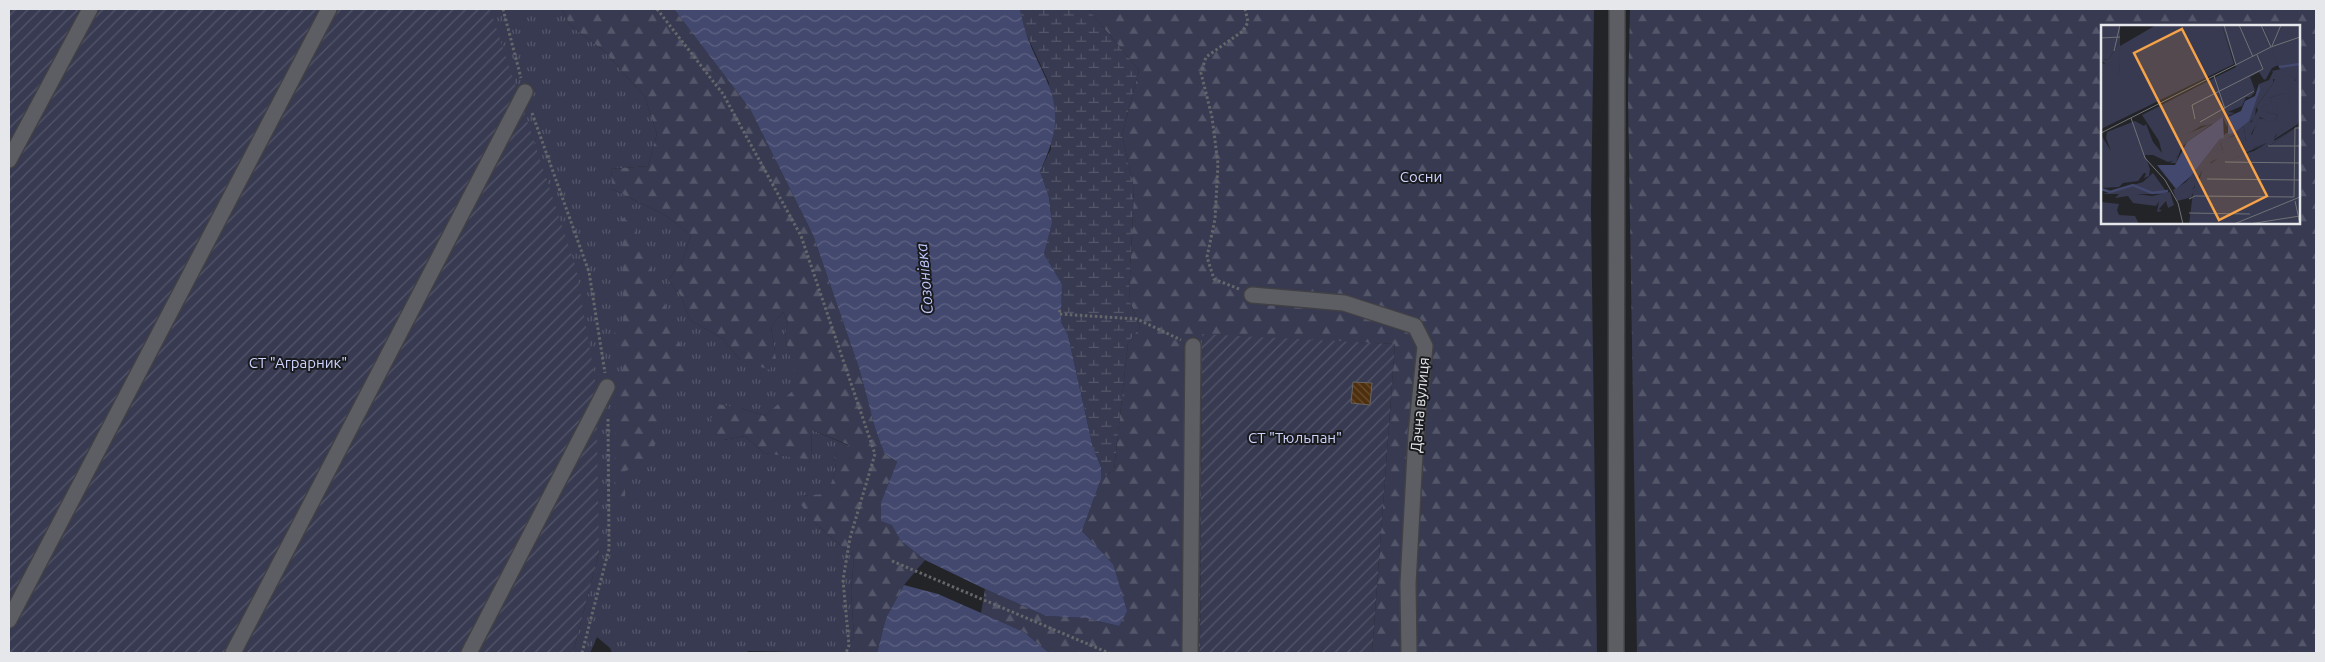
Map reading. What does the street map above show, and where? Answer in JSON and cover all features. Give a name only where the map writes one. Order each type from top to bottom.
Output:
[{"type":"street","points":[[9,160],[90,9]]},
{"type":"street","points":[[9,620],[328,9]]},
{"type":"street","points":[[1616,653],[1617,9]]},
{"type":"street","points":[[233,653],[525,92]]},
{"type":"street","name":"Дачна вулиця","points":[[1252,295],[1344,304],[1415,326],[1425,346],[1416,435],[1408,574],[1409,653]]},
{"type":"street","points":[[1190,653],[1193,346]]},
{"type":"street","points":[[469,653],[608,387]]},
{"type":"path","points":[[503,9],[525,92],[589,272],[608,387]]},
{"type":"path","points":[[657,9],[723,94],[801,236],[875,454],[850,538],[843,580],[849,646],[846,653]]},
{"type":"path","points":[[1245,9],[1248,22],[1243,30],[1206,57],[1201,73],[1212,117],[1218,164],[1215,219],[1208,257],[1214,279],[1252,295]]},
{"type":"path","points":[[1060,310],[1059,314],[1137,319],[1193,346]]},
{"type":"path","points":[[582,653],[609,549],[608,415]]},
{"type":"path","points":[[892,561],[1109,653]]},
{"type":"green space","name":"СТ \"Аграрник\"","points":[[9,9],[490,9],[576,268],[596,386],[599,552],[573,653],[9,653]]},
{"type":"green space","points":[[490,9],[562,9],[570,25],[604,51],[645,97],[657,134],[648,166],[611,169],[612,189],[665,215],[691,235],[682,262],[668,280],[681,296],[690,320],[723,339],[740,360],[776,358],[771,327],[783,312],[788,321],[785,337],[799,386],[765,416],[741,408],[723,440],[745,436],[764,453],[811,459],[812,430],[850,446],[834,455],[836,470],[827,495],[795,496],[816,524],[854,557],[851,592],[854,636],[844,653],[748,651],[747,653],[612,653],[610,648],[597,637],[590,653],[573,653],[599,552]]},
{"type":"green space","points":[[562,9],[674,9],[750,109],[813,235],[859,368],[875,428],[884,453],[897,462],[881,502],[901,541],[925,560],[904,585],[886,618],[877,653],[844,653],[854,636],[851,592],[854,557],[816,524],[794,496],[827,494],[836,470],[834,455],[849,445],[812,430],[811,460],[764,453],[745,436],[723,440],[708,426],[717,404],[741,408],[765,416],[798,386],[785,337],[788,321],[783,312],[771,327],[776,358],[770,370],[740,360],[723,339],[690,320],[681,296],[668,280],[682,262],[691,235],[665,215],[612,189],[611,169],[648,166],[657,134],[645,97],[604,51],[570,25]]},
{"type":"green space","points":[[1020,9],[1088,9],[1139,70],[1122,135],[1134,188],[1129,299],[1140,327],[1128,343],[1114,470],[1101,479],[1101,467],[1093,448],[1068,335],[1061,322],[1062,284],[1044,254],[1052,222],[1049,197],[1040,171],[1051,149],[1049,83],[1023,27]]},
{"type":"green space","name":"Сосни","points":[[1088,9],[1594,9],[1591,209],[1597,653],[1372,653],[1395,344],[1202,335],[1200,653],[1049,653],[1024,632],[981,613],[985,589],[1046,616],[1085,618],[1119,626],[1113,564],[1082,531],[1101,479],[1114,470],[1128,343],[1140,327],[1129,299],[1134,188],[1122,135],[1139,70]]},
{"type":"green space","points":[[1630,9],[2316,9],[2316,653],[1637,653],[1628,96]]},
{"type":"green space","points":[[622,217],[634,226],[689,367],[663,398],[651,463],[625,471],[625,504],[614,506],[616,390],[625,361],[613,335],[623,321]]},
{"type":"green space","name":"СТ \"Тюльпан\"","points":[[1202,334],[1395,344],[1372,653],[1200,653]]},
{"type":"water","name":"Созонівка","points":[[674,9],[1020,9],[1026,33],[1049,86],[1054,103],[1055,122],[1051,144],[1040,171],[1049,197],[1052,223],[1044,254],[1062,284],[1061,322],[1068,335],[1093,448],[1101,467],[1101,479],[1082,531],[1113,564],[1127,611],[1119,626],[1085,618],[1046,616],[925,560],[901,541],[892,525],[881,521],[881,502],[897,462],[884,453],[875,428],[859,368],[813,235],[750,109]]},
{"type":"water","points":[[904,585],[938,594],[1024,632],[1049,653],[877,653],[886,618]]},
{"type":"building","points":[[1353,382],[1372,383],[1370,405],[1351,403]]}]
